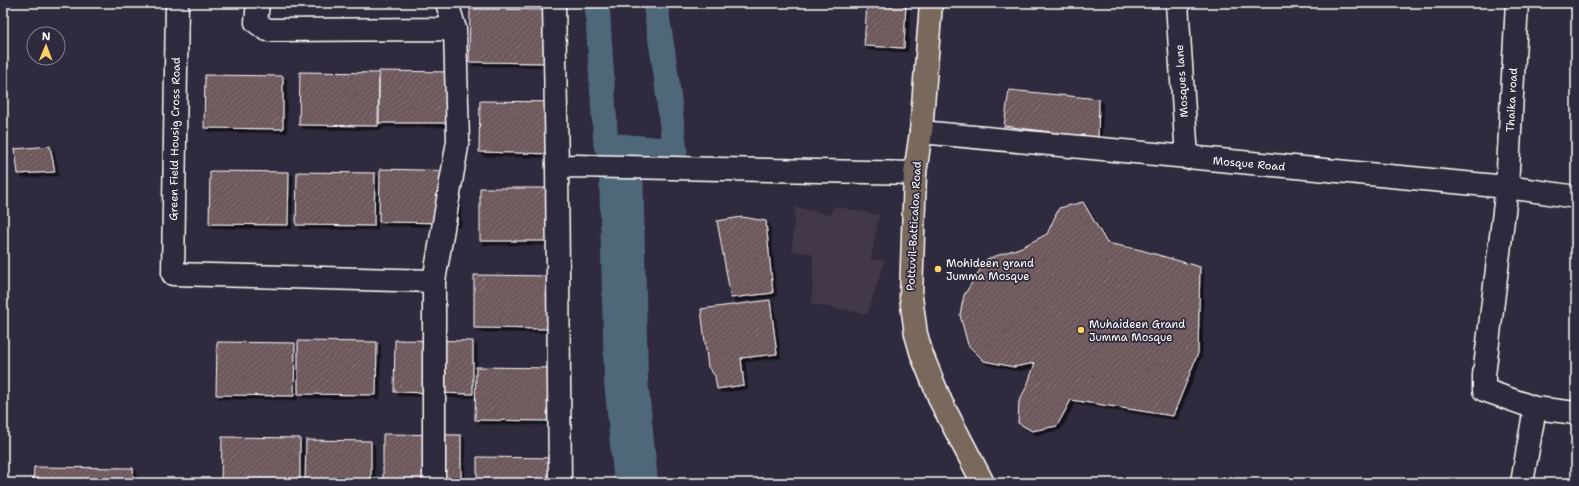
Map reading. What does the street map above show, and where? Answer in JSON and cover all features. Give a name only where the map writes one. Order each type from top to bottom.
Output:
[{"type":"highway","name":"Pottuvil-Batticaloa Road","points":[[931,3],[921,132],[915,172],[910,278],[911,297],[916,334],[922,355],[941,402],[983,483]]},
{"type":"street","name":"Green Field Housig Cross Road","points":[[177,3],[173,274],[434,281]]},
{"type":"street","points":[[258,3],[256,22],[267,30],[455,30]]},
{"type":"street","points":[[434,483],[434,281],[458,141],[455,30],[447,3]]},
{"type":"street","points":[[554,3],[567,166],[560,483]]},
{"type":"street","name":"Mosques lane","points":[[1177,3],[1187,158]]},
{"type":"street","name":"Thaika road","points":[[1517,8],[1507,187],[1484,374],[1484,390],[1535,408]]},
{"type":"street","name":"Mosque Road","points":[[921,132],[1507,187],[1576,197]]},
{"type":"street","points":[[567,166],[915,172]]},
{"type":"street","points":[[1522,483],[1535,408],[1576,413]]},
{"type":"shaded area","points":[[833,206],[879,215],[871,259],[885,261],[867,314],[812,304],[813,254],[792,251],[795,207],[831,215]]},
{"type":"building","points":[[867,3],[906,3],[904,48],[864,46]]},
{"type":"building","points":[[470,9],[549,10],[548,63],[469,62]]},
{"type":"building","points":[[379,71],[452,72],[452,123],[379,123]]},
{"type":"building","points":[[300,72],[379,73],[378,126],[299,125]]},
{"type":"building","points":[[205,75],[283,76],[283,129],[204,128]]},
{"type":"building","points":[[1009,90],[1099,99],[1098,138],[1004,126]]},
{"type":"building","points":[[480,101],[555,102],[554,154],[479,152]]},
{"type":"building","points":[[50,146],[55,172],[18,174],[15,149]]},
{"type":"building","points":[[380,169],[458,171],[457,223],[379,222]]},
{"type":"building","points":[[210,171],[289,172],[288,225],[209,224]]},
{"type":"building","points":[[297,172],[375,173],[374,226],[296,225]]},
{"type":"building","points":[[480,188],[554,188],[554,241],[480,241]]},
{"type":"building","name":"Muhaideen Grand Jumma Mosque","points":[[1083,202],[1107,243],[1141,250],[1200,267],[1198,353],[1173,416],[1071,400],[1057,426],[1032,431],[1018,423],[1019,401],[1027,386],[1035,363],[1014,367],[984,361],[968,345],[960,315],[964,295],[987,259],[1022,247],[1047,234],[1059,208]]},
{"type":"building","points":[[742,217],[766,221],[773,293],[731,298],[717,221]]},
{"type":"building","points":[[474,275],[552,276],[552,329],[474,328]]},
{"type":"building","points":[[770,300],[777,354],[741,358],[744,385],[717,389],[715,376],[708,367],[701,309]]},
{"type":"building","points":[[395,340],[473,341],[473,394],[394,392]]},
{"type":"building","points":[[298,341],[377,342],[376,395],[298,394]]},
{"type":"building","points":[[217,342],[295,343],[294,396],[216,395]]},
{"type":"building","points":[[476,367],[554,368],[553,421],[475,420]]},
{"type":"building","points":[[383,434],[461,435],[461,483],[383,483]]},
{"type":"building","points":[[222,437],[300,438],[300,483],[221,483]]},
{"type":"building","points":[[306,440],[371,441],[371,483],[305,483]]},
{"type":"building","points":[[477,457],[556,458],[555,483],[477,483]]},
{"type":"building","points":[[34,467],[133,468],[134,483],[33,483]]},
{"type":"waterway","points":[[597,3],[606,145],[675,151],[665,67],[655,3]]},
{"type":"waterway","points":[[621,167],[626,380],[636,483]]},
{"type":"place","name":"Mohideen grand Jumma Mosque","points":[[938,269]]},
{"type":"place","name":"Muhaideen Grand Jumma Mosque","points":[[1081,330]]}]
